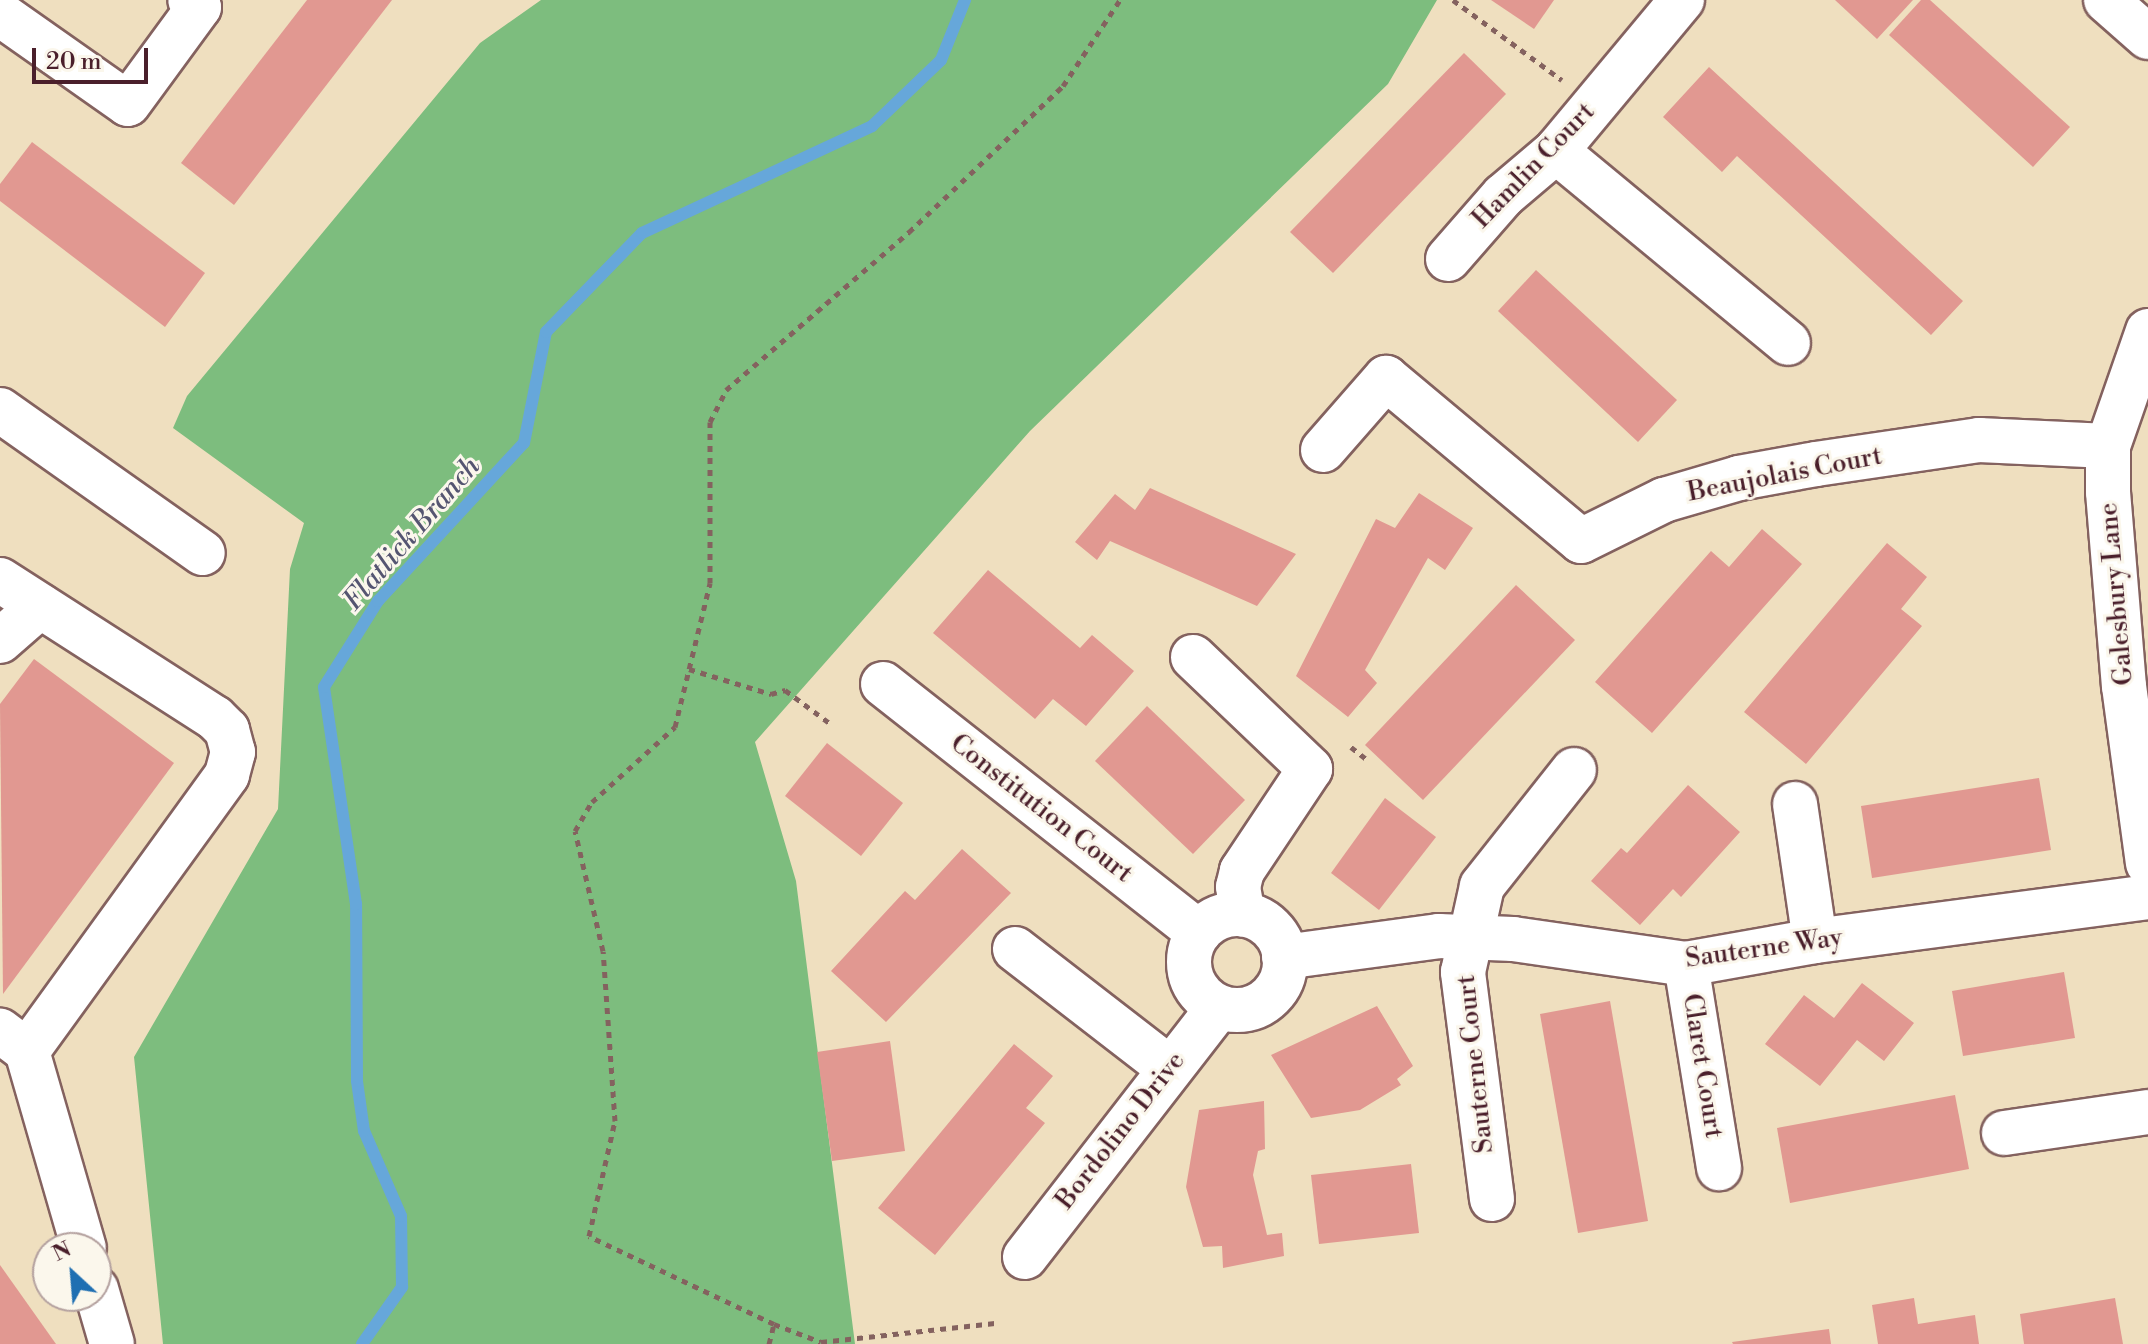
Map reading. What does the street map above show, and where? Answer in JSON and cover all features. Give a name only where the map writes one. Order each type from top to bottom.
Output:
[{"type":"street","name":"Hamlin Court","points":[[1448,259],[1503,196],[1556,151],[1682,0]]},
{"type":"street","points":[[2106,0],[2148,37]]},
{"type":"street","points":[[0,14],[128,104],[198,2]]},
{"type":"street","points":[[1556,151],[1788,343]]},
{"type":"street","name":"Galesbury Lane","points":[[2148,331],[2108,446],[2110,558],[2148,863]]},
{"type":"street","name":"Beaujolais Court","points":[[1323,450],[1386,378],[1581,541],[1664,500],[1755,475],[1979,440],[2108,446]]},
{"type":"street","points":[[0,410],[203,553]]},
{"type":"street","points":[[0,580],[215,718],[227,730],[233,752],[227,775],[14,1041],[79,1232]]},
{"type":"street","points":[[0,641],[40,606]]},
{"type":"street","points":[[1193,657],[1310,769],[1242,871],[1238,887],[1243,915]]},
{"type":"street","name":"Constitution Court","points":[[883,684],[1199,933]]},
{"type":"street","name":"Sauterne Court","points":[[1492,1199],[1463,972],[1482,886],[1574,770]]},
{"type":"street","points":[[1795,804],[1815,941]]},
{"type":"street","name":"Sauterne Way","points":[[1284,957],[1439,936],[1471,937],[1686,964],[1815,941],[2148,897]]},
{"type":"street","points":[[1243,915],[1271,929],[1284,957],[1284,973],[1268,999],[1238,1010],[1219,1007],[1197,989],[1190,975],[1188,959],[1199,933],[1214,920],[1243,915]]},
{"type":"street","points":[[1015,949],[1169,1068]]},
{"type":"street","name":"Claret Court","points":[[1686,964],[1719,1168]]},
{"type":"street","name":"Bordolino Drive","points":[[1025,1257],[1219,1007]]},
{"type":"street","points":[[2004,1133],[2148,1112]]},
{"type":"street","points":[[103,1312],[112,1344]]},
{"type":"path","points":[[995,1323],[821,1342],[774,1324],[589,1236],[615,1121],[603,951],[575,831],[592,802],[675,727],[710,583],[710,422],[726,390],[909,232],[1063,86],[1120,0]]},
{"type":"path","points":[[1453,0],[1550,70]]},
{"type":"path","points":[[689,669],[771,694],[785,690],[831,724]]},
{"type":"path","points":[[1351,747],[1369,761]]},
{"type":"path","points":[[769,1344],[774,1324]]},
{"type":"green space","points":[[541,0],[1437,0],[1388,84],[1030,431],[755,742],[796,881],[855,1344],[163,1344],[134,1057],[278,809],[290,569],[304,523],[173,428],[187,396],[480,43]]},
{"type":"building","points":[[307,0],[392,0],[234,205],[181,163]]},
{"type":"building","points":[[1491,0],[1554,0],[1534,29]]},
{"type":"building","points":[[1835,0],[1913,0],[1877,39]]},
{"type":"building","points":[[1921,0],[1930,0],[2070,127],[2033,167],[1889,35]]},
{"type":"building","points":[[1464,53],[1506,94],[1333,273],[1290,232]]},
{"type":"building","points":[[1709,67],[1963,301],[1931,335],[1737,156],[1722,172],[1663,117]]},
{"type":"building","points":[[32,142],[205,273],[165,327],[0,201],[0,184]]},
{"type":"building","points":[[1536,270],[1677,400],[1638,442],[1498,311]]},
{"type":"building","points":[[1150,488],[1296,554],[1257,606],[1110,541],[1097,560],[1075,542],[1115,494],[1135,510]]},
{"type":"building","points":[[1419,493],[1473,528],[1445,570],[1428,558],[1365,670],[1377,683],[1348,717],[1296,676],[1376,519],[1395,528]]},
{"type":"building","points":[[1762,529],[1802,564],[1652,733],[1595,682],[1711,551],[1729,567]]},
{"type":"building","points":[[1887,543],[1927,577],[1901,609],[1922,626],[1806,764],[1744,712]]},
{"type":"building","points":[[988,570],[1080,648],[1092,635],[1134,671],[1086,726],[1053,699],[1035,719],[933,633]]},
{"type":"building","points":[[1516,585],[1575,640],[1423,800],[1365,745]]},
{"type":"building","points":[[34,659],[174,763],[3,994],[0,704]]},
{"type":"building","points":[[1147,706],[1245,800],[1193,854],[1095,761]]},
{"type":"building","points":[[827,743],[903,803],[861,856],[785,796]]},
{"type":"building","points":[[2039,778],[2051,850],[1872,878],[1861,806]]},
{"type":"building","points":[[1688,785],[1740,832],[1681,897],[1673,889],[1640,925],[1591,881],[1621,848],[1627,853]]},
{"type":"building","points":[[1385,798],[1436,837],[1379,910],[1331,873]]},
{"type":"building","points":[[962,849],[1011,893],[886,1022],[831,971],[905,891],[915,900]]},
{"type":"building","points":[[2064,972],[2075,1038],[1963,1056],[1952,991]]},
{"type":"building","points":[[1862,983],[1914,1023],[1884,1061],[1857,1040],[1820,1086],[1765,1044],[1804,995],[1834,1018]]},
{"type":"building","points":[[1610,1001],[1648,1221],[1578,1233],[1540,1014]]},
{"type":"building","points":[[1377,1006],[1413,1066],[1397,1079],[1401,1085],[1360,1110],[1311,1118],[1271,1055]]},
{"type":"building","points":[[890,1041],[905,1151],[832,1161],[817,1052]]},
{"type":"building","points":[[1014,1044],[1053,1076],[1026,1108],[1045,1123],[935,1255],[878,1208]]},
{"type":"building","points":[[1955,1095],[1969,1169],[1790,1203],[1777,1128]]},
{"type":"building","points":[[1264,1101],[1265,1149],[1258,1151],[1253,1175],[1267,1235],[1282,1233],[1284,1256],[1223,1268],[1222,1246],[1203,1247],[1186,1187],[1199,1110]]},
{"type":"building","points":[[1411,1164],[1419,1233],[1319,1244],[1311,1175]]},
{"type":"building","points":[[0,1265],[56,1344],[0,1344]]},
{"type":"building","points":[[1914,1298],[1918,1324],[1975,1315],[1979,1344],[1878,1344],[1872,1305]]},
{"type":"building","points":[[2115,1298],[2123,1344],[2024,1344],[2020,1314]]},
{"type":"building","points":[[1829,1329],[1831,1344],[1732,1342]]},
{"type":"waterway","name":"Flatlick Branch","points":[[362,1344],[402,1287],[401,1216],[364,1131],[357,1081],[356,904],[324,687],[378,601],[524,443],[546,332],[642,233],[872,126],[941,60],[965,0]]}]
